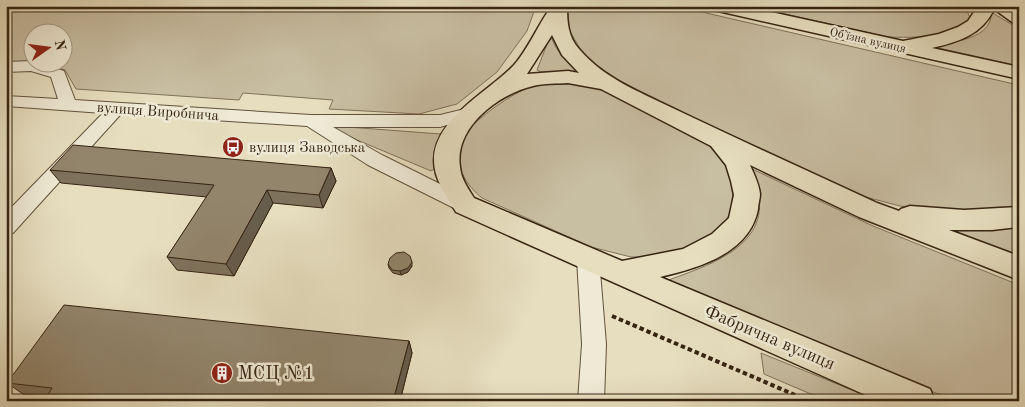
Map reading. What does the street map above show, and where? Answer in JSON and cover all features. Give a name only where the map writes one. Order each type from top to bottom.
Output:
[{"type":"main road","name":"Обʼїзна вулиця","points":[[718,6],[1014,74]]},
{"type":"main road","points":[[899,47],[938,40],[962,33],[976,24],[987,6]]},
{"type":"main road","points":[[1001,6],[1019,18]]},
{"type":"main road","points":[[557,8],[560,33],[566,48],[574,58],[607,84],[719,140],[868,210],[1019,268]]},
{"type":"main road","points":[[465,205],[452,183],[447,165],[448,147],[454,133],[473,112],[522,68],[557,8]]},
{"type":"main road","points":[[499,90],[526,80],[558,78],[580,79],[607,84]]},
{"type":"main road","points":[[621,273],[689,259],[722,242],[742,222],[747,194],[744,181],[737,163],[719,140]]},
{"type":"main road","name":"Фабрична вулиця","points":[[465,205],[918,401]]},
{"type":"main road","points":[[868,210],[957,222],[1019,217]]},
{"type":"street","points":[[6,67],[32,66],[58,74],[68,105]]},
{"type":"street","name":"вулиця Виробнича","points":[[6,101],[311,121],[440,121],[473,112]]},
{"type":"street","points":[[6,227],[116,109]]},
{"type":"street","points":[[311,121],[376,160],[465,205]]},
{"type":"street","points":[[588,259],[594,344],[590,401]]},
{"type":"path","points":[[592,308],[809,401]]},
{"type":"shaded area","points":[[6,6],[536,6],[527,31],[497,72],[457,104],[419,114],[329,109],[333,100],[243,93],[239,100],[76,89],[66,72],[72,72],[72,22],[22,22],[22,63],[6,64]]},
{"type":"shaded area","points":[[568,6],[676,6],[1019,86],[1019,206],[992,212],[951,213],[900,206],[854,194],[617,81],[585,57],[568,28]]},
{"type":"shaded area","points":[[749,6],[965,6],[970,18],[962,25],[942,33],[920,37],[888,37]]},
{"type":"shaded area","points":[[991,12],[1019,29],[1019,66],[934,47],[960,41],[978,34],[990,21]]},
{"type":"shaded area","points":[[549,39],[552,39],[559,52],[576,70],[573,72],[541,72],[537,70]]},
{"type":"shaded area","points":[[570,83],[602,90],[708,144],[725,163],[732,180],[733,209],[719,231],[686,249],[657,257],[631,257],[591,247],[482,198],[476,193],[463,174],[458,160],[459,144],[469,129],[499,104],[527,88],[543,84]]},
{"type":"shaded area","points":[[334,126],[441,134],[436,146],[436,168],[431,171],[331,129]]},
{"type":"shaded area","points":[[750,168],[873,226],[1019,285],[1019,401],[955,401],[666,281],[714,262],[742,243],[753,231],[759,216],[759,198]]},
{"type":"shaded area","points":[[924,225],[960,229],[1019,226],[1019,259]]},
{"type":"shaded area","points":[[761,353],[879,401],[827,401],[764,374]]},
{"type":"building","points":[[73,145],[331,168],[319,195],[267,190],[226,264],[167,257],[214,185],[50,170]]},
{"type":"building","points":[[404,252],[410,256],[412,262],[408,268],[400,271],[392,270],[388,264],[390,258],[396,253]]},
{"type":"building","name":"МСЦ №1","points":[[64,305],[409,341],[393,401],[44,401],[52,388],[7,383]]},
{"type":"place","name":"вулиця Заводська","points":[[233,147]]},
{"type":"place","name":"МСЦ №1","points":[[222,373]]}]
